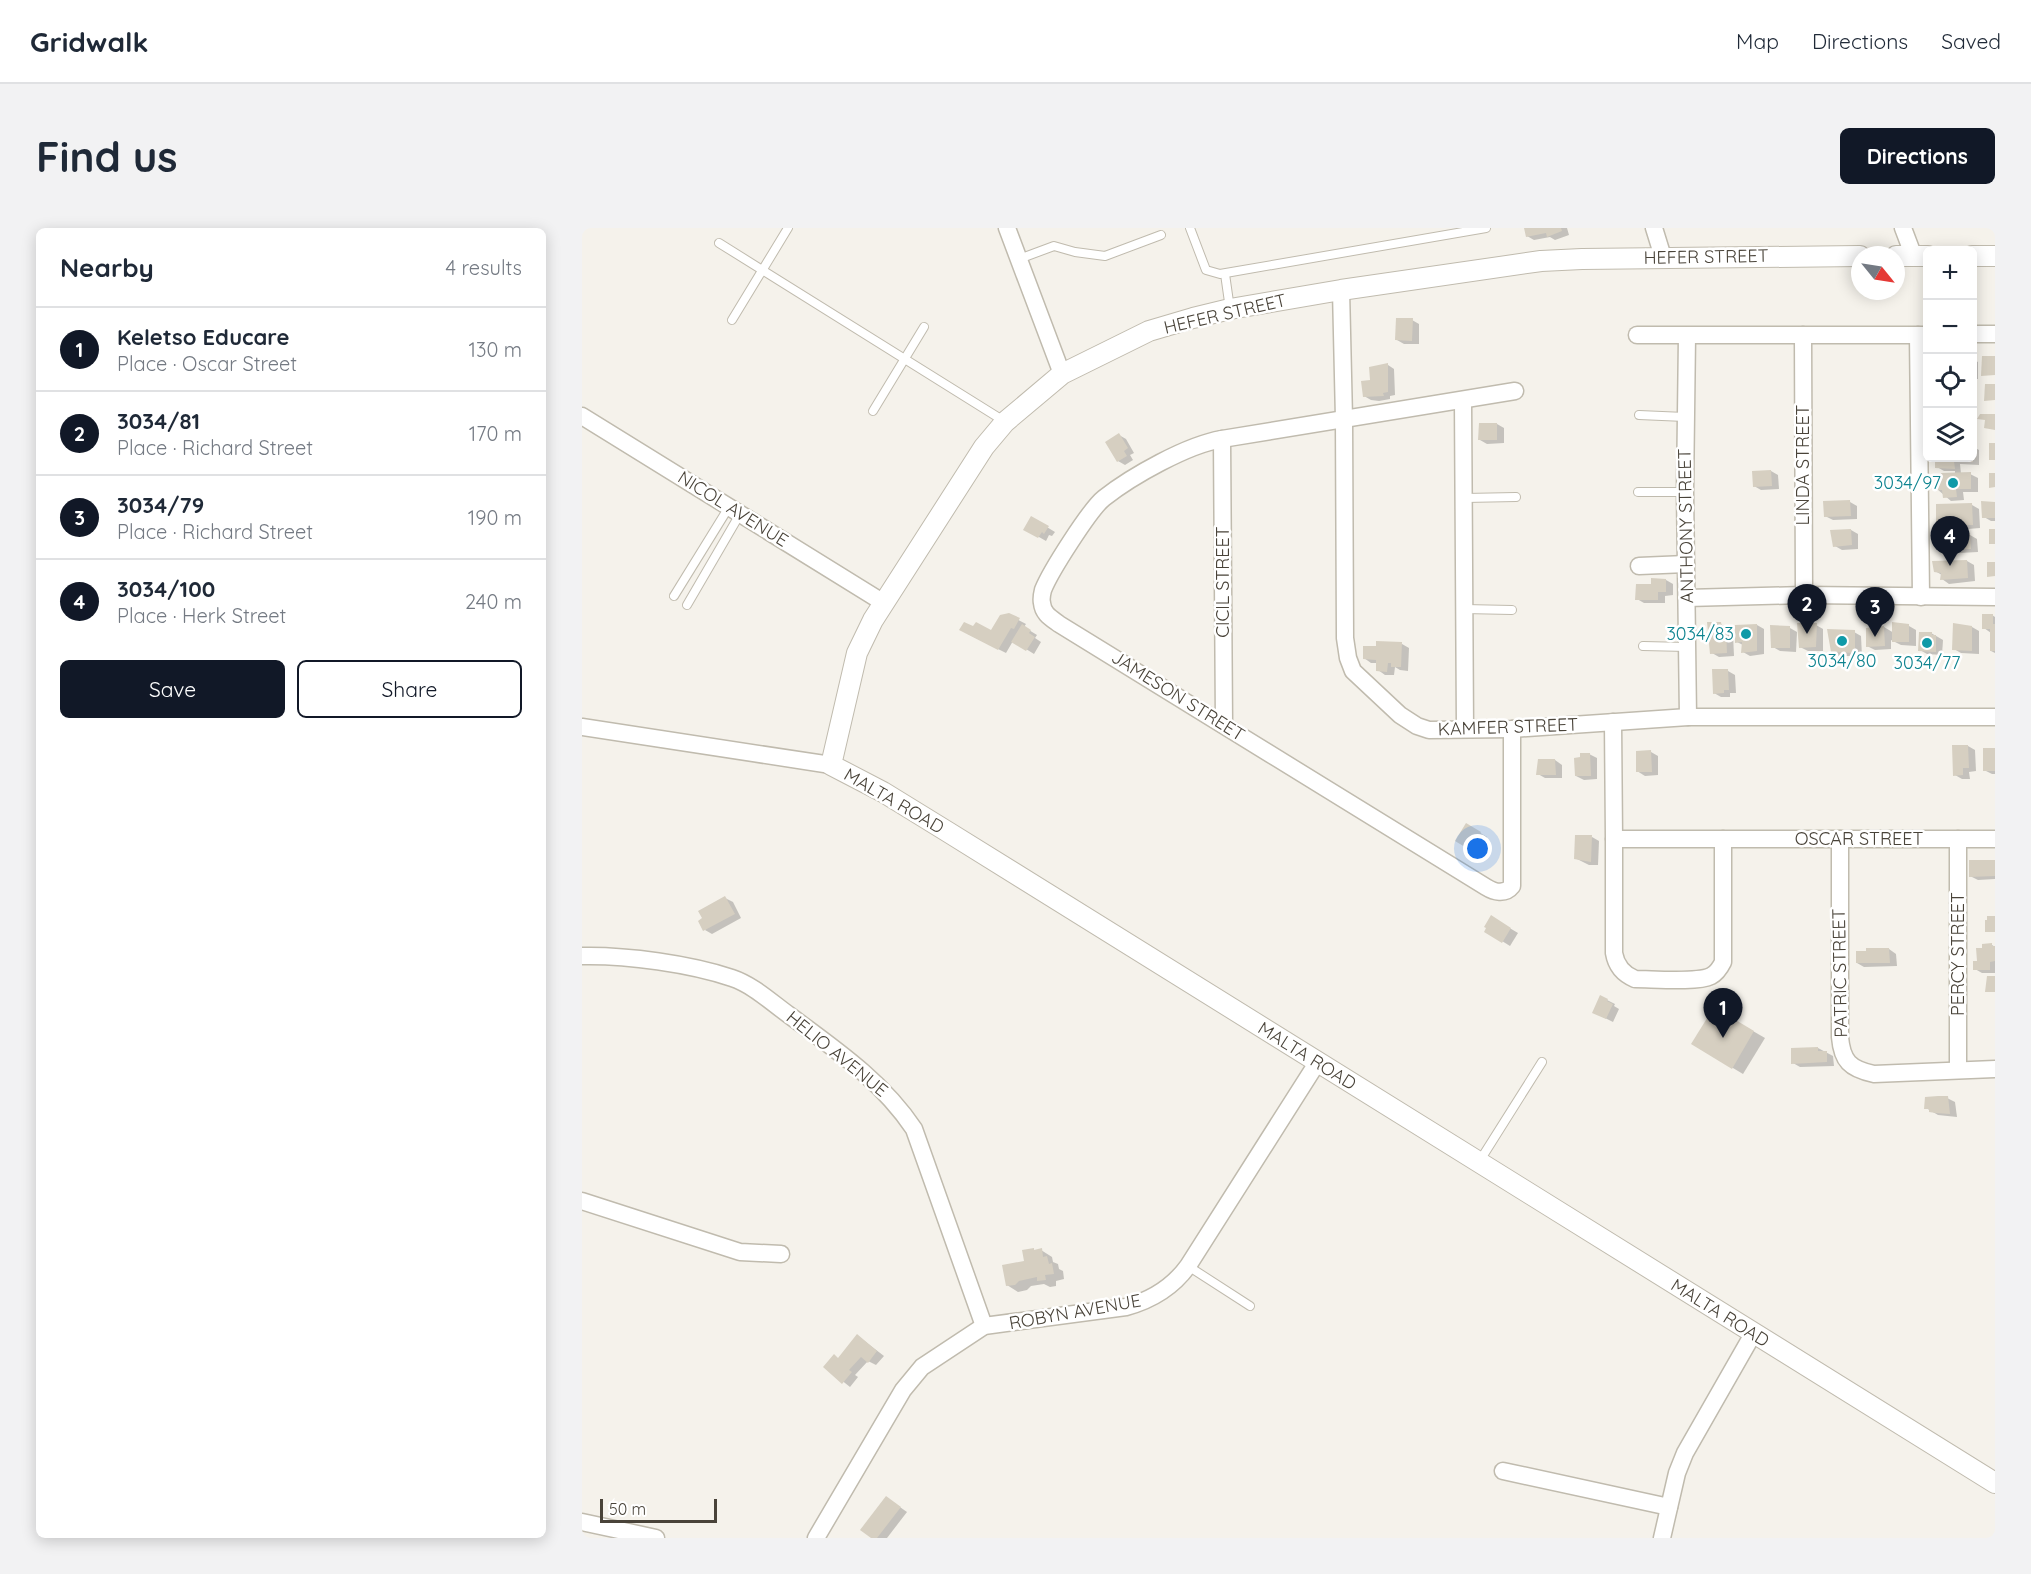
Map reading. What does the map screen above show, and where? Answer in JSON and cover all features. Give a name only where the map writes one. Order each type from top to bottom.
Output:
[{"type":"street","points":[[1007,228],[1062,374]]},
{"type":"street","points":[[1654,228],[1664,257]]},
{"type":"street","points":[[1903,228],[1912,256]]},
{"type":"street","name":"HEFER STREET","points":[[831,765],[857,653],[864,636],[984,447],[1005,422],[1062,374],[1149,331],[1192,318],[1230,309],[1341,290],[1541,261],[1664,257],[1851,256]]},
{"type":"street","points":[[1977,256],[1995,256]]},
{"type":"street","name":"KAMFER STREET","points":[[1341,290],[1345,638],[1353,671],[1400,715],[1417,726],[1429,730],[1512,729],[1688,717],[1995,717]]},
{"type":"street","points":[[1977,334],[1995,334]]},
{"type":"street","points":[[1636,335],[1923,335],[1921,597]]},
{"type":"street","name":"LINDA STREET","points":[[1803,335],[1804,595]]},
{"type":"street","name":"ANTHONY STREET","points":[[1687,336],[1685,492],[1688,717]]},
{"type":"street","name":"JAMESON STREET","points":[[1512,729],[1512,886],[1500,892],[1486,887],[1049,617],[1044,610],[1042,600],[1043,590],[1050,576],[1091,512],[1103,499],[1194,446],[1222,439],[1515,391]]},
{"type":"street","points":[[1463,400],[1465,729]]},
{"type":"street","name":"NICOL AVENUE","points":[[582,416],[884,603]]},
{"type":"street","name":"CICIL STREET","points":[[1222,439],[1224,724]]},
{"type":"street","points":[[1639,566],[1686,564]]},
{"type":"street","points":[[1687,598],[1804,595],[1995,597]]},
{"type":"street","points":[[1613,722],[1614,953],[1618,966],[1627,975],[1635,979],[1693,979],[1713,975],[1719,969],[1723,962],[1723,839]]},
{"type":"street","name":"MALTA ROAD","points":[[582,727],[831,765],[875,788],[1995,1483]]},
{"type":"street","name":"OSCAR STREET","points":[[1614,839],[1995,839]]},
{"type":"street","name":"PATRIC STREET","points":[[1840,839],[1840,1037],[1845,1058],[1857,1069],[1874,1074],[1995,1069]]},
{"type":"street","name":"PERCY STREET","points":[[1958,839],[1958,1070]]},
{"type":"street","name":"HELIO AVENUE","points":[[582,956],[638,959],[733,978],[769,1000],[827,1042],[875,1082],[902,1111],[914,1129],[984,1326]]},
{"type":"street","name":"ROBYN AVENUE","points":[[816,1538],[911,1379],[933,1359],[984,1326],[1142,1303],[1170,1287],[1188,1266],[1317,1062]]},
{"type":"street","points":[[582,1201],[740,1252],[781,1254]]},
{"type":"street","points":[[1662,1538],[1677,1473],[1692,1438],[1753,1334]]},
{"type":"street","points":[[1503,1472],[1669,1507]]},
{"type":"street","points":[[582,1522],[656,1538]]},
{"type":"lane","points":[[732,320],[788,228]]},
{"type":"lane","points":[[1191,228],[1206,270],[1214,273],[1486,228]]},
{"type":"lane","points":[[1019,259],[1054,246],[1075,252],[1105,256],[1161,235]]},
{"type":"lane","points":[[720,243],[1005,422]]},
{"type":"lane","points":[[1225,273],[1230,309]]},
{"type":"lane","points":[[873,411],[924,327]]},
{"type":"lane","points":[[1639,415],[1685,417]]},
{"type":"lane","points":[[1638,492],[1685,492]]},
{"type":"lane","points":[[1465,498],[1516,497]]},
{"type":"lane","points":[[674,596],[735,510]]},
{"type":"lane","points":[[687,605],[735,510]]},
{"type":"lane","points":[[1464,609],[1512,610]]},
{"type":"lane","points":[[1643,646],[1687,647]]},
{"type":"lane","points":[[1479,1163],[1542,1062]]},
{"type":"lane","points":[[1188,1266],[1250,1306]]},
{"type":"building","points":[[1524,228],[1561,228],[1562,231],[1547,237],[1546,233],[1526,237]]},
{"type":"building","points":[[1396,318],[1413,318],[1412,341],[1395,340]]},
{"type":"building","points":[[1982,356],[1995,356],[1995,375],[1981,376]]},
{"type":"building","points":[[1388,363],[1388,392],[1383,393],[1384,396],[1363,397],[1361,381],[1370,380],[1369,367]]},
{"type":"building","points":[[1985,384],[1995,384],[1995,400],[1984,401]]},
{"type":"building","points":[[1980,414],[1995,414],[1995,430],[1984,428],[1985,420],[1977,419]]},
{"type":"building","points":[[1479,423],[1497,423],[1497,440],[1478,440]]},
{"type":"building","points":[[1119,433],[1128,448],[1124,451],[1127,456],[1117,462],[1105,442]]},
{"type":"building","points":[[1989,443],[1995,443],[1995,460],[1989,460]]},
{"type":"building","points":[[1935,462],[1954,462],[1955,469],[1935,468]]},
{"type":"building","points":[[1771,470],[1772,486],[1753,487],[1752,471]]},
{"type":"building","name":"3034/97","points":[[1971,472],[1971,489],[1956,489],[1957,497],[1943,498],[1942,490],[1935,490],[1935,478],[1940,477],[1941,473]]},
{"type":"building","points":[[1989,473],[1995,473],[1995,487],[1989,488]]},
{"type":"building","points":[[1850,500],[1851,516],[1824,517],[1823,501]]},
{"type":"building","points":[[1981,501],[1995,502],[1995,518],[1982,518]]},
{"type":"building","points":[[1972,503],[1973,525],[1959,525],[1957,519],[1951,518],[1950,525],[1936,526],[1936,504]]},
{"type":"building","points":[[1031,516],[1049,526],[1038,538],[1023,530]]},
{"type":"building","points":[[1851,529],[1852,545],[1833,547],[1830,530]]},
{"type":"building","points":[[1989,529],[1995,529],[1995,544],[1989,544]]},
{"type":"building","points":[[1942,532],[1970,533],[1971,549],[1950,549],[1949,540],[1942,540]]},
{"type":"building","points":[[1967,560],[1968,578],[1940,580],[1941,573],[1934,572],[1932,561]]},
{"type":"building","points":[[1987,562],[1995,562],[1995,576],[1987,577]]},
{"type":"building","points":[[1651,578],[1666,579],[1666,592],[1658,592],[1658,600],[1635,600],[1636,584],[1651,584]]},
{"type":"building","points":[[1009,613],[1020,618],[998,650],[959,630],[964,622],[973,626],[976,622],[991,630],[1000,615]]},
{"type":"building","points":[[1982,614],[1993,614],[1995,651],[1990,651],[1990,629],[1982,629]]},
{"type":"building","points":[[1707,622],[1721,622],[1722,627],[1726,628],[1727,653],[1710,654]]},
{"type":"building","points":[[1892,622],[1909,624],[1909,642],[1892,642]]},
{"type":"building","points":[[1797,623],[1817,623],[1816,647],[1799,648]]},
{"type":"building","points":[[1953,623],[1972,626],[1972,651],[1952,650]]},
{"type":"building","points":[[1022,624],[1031,630],[1029,633],[1035,637],[1026,651],[1011,642]]},
{"type":"building","name":"3034/83","points":[[1757,624],[1757,651],[1741,653],[1742,642],[1735,643],[1735,625]]},
{"type":"building","points":[[1770,625],[1790,626],[1790,648],[1771,648]]},
{"type":"building","points":[[1884,626],[1885,646],[1866,647],[1866,628]]},
{"type":"building","name":"3034/80","points":[[1827,629],[1855,630],[1855,653],[1831,652]]},
{"type":"building","name":"3034/77","points":[[1919,632],[1932,632],[1932,635],[1936,635],[1936,652],[1918,651]]},
{"type":"building","points":[[1376,641],[1402,642],[1401,667],[1391,667],[1391,663],[1388,663],[1387,672],[1376,671],[1376,660],[1363,659],[1363,646],[1376,646]]},
{"type":"building","points":[[1712,669],[1728,669],[1729,690],[1713,694]]},
{"type":"building","points":[[1952,745],[1968,745],[1969,768],[1963,768],[1963,775],[1953,776]]},
{"type":"building","points":[[1983,748],[1995,748],[1995,771],[1983,771]]},
{"type":"building","points":[[1651,750],[1652,772],[1636,772],[1636,751]]},
{"type":"building","points":[[1580,753],[1590,753],[1591,776],[1575,776],[1574,758],[1580,757]]},
{"type":"building","points":[[1538,759],[1555,759],[1556,775],[1536,775]]},
{"type":"building","points":[[1466,823],[1481,832],[1470,850],[1455,841]]},
{"type":"building","points":[[1575,835],[1592,835],[1591,862],[1574,859]]},
{"type":"building","points":[[1969,860],[1995,860],[1995,876],[1969,877]]},
{"type":"building","points":[[725,896],[735,914],[703,931],[698,921],[702,918],[698,911]]},
{"type":"building","points":[[1491,915],[1511,928],[1502,943],[1484,932],[1486,928],[1484,927]]},
{"type":"building","points":[[1987,916],[1995,916],[1995,932],[1985,932]]},
{"type":"building","points":[[1992,943],[1992,946],[1995,946],[1995,961],[1990,962],[1990,970],[1973,970],[1973,961],[1977,961],[1976,948],[1982,948],[1982,944]]},
{"type":"building","points":[[1866,948],[1889,948],[1890,963],[1856,963],[1856,951],[1866,951]]},
{"type":"building","points":[[1987,976],[1995,976],[1995,992],[1985,992]]},
{"type":"building","points":[[1600,995],[1613,1004],[1606,1019],[1592,1013]]},
{"type":"building","points":[[1714,1007],[1754,1031],[1732,1069],[1691,1044]]},
{"type":"building","points":[[1818,1047],[1818,1051],[1827,1051],[1827,1062],[1791,1064],[1791,1048]]},
{"type":"building","points":[[1948,1096],[1950,1114],[1929,1112],[1929,1109],[1924,1109],[1925,1097]]},
{"type":"building","points":[[1034,1248],[1034,1250],[1042,1248],[1043,1257],[1047,1256],[1049,1264],[1052,1263],[1054,1274],[1045,1275],[1046,1280],[1037,1281],[1037,1277],[1006,1286],[1002,1265],[1024,1261],[1022,1250]]},
{"type":"building","points":[[857,1334],[877,1351],[868,1363],[861,1357],[849,1370],[852,1372],[842,1384],[823,1367],[834,1354],[838,1358]]},
{"type":"building","points":[[886,1496],[901,1507],[877,1538],[871,1538],[860,1530]]},
{"type":"place","name":"3034/97","points":[[1953,483]]},
{"type":"place","name":"3034/100","points":[[1950,566]]},
{"type":"place","name":"3034/83","points":[[1746,634]]},
{"type":"place","name":"3034/81","points":[[1807,634]]},
{"type":"place","name":"3034/79","points":[[1875,637]]},
{"type":"place","name":"3034/80","points":[[1842,641]]},
{"type":"place","name":"3034/77","points":[[1927,643]]},
{"type":"place","name":"Keletso Educare","points":[[1723,1038]]}]
